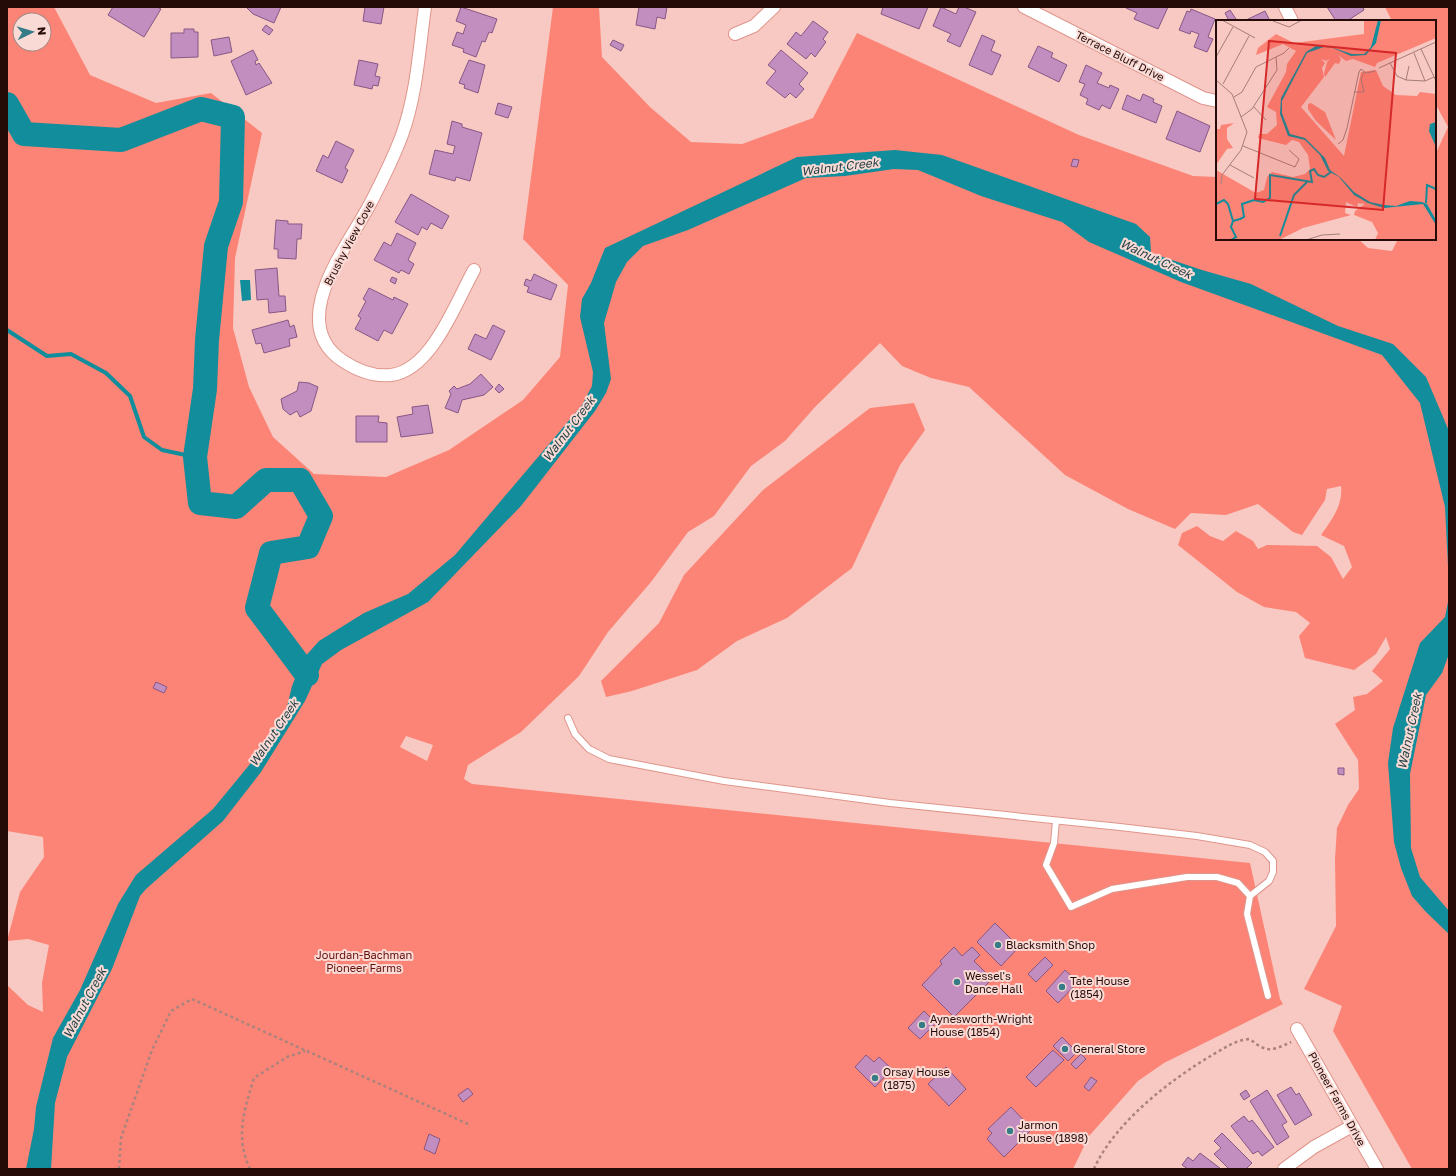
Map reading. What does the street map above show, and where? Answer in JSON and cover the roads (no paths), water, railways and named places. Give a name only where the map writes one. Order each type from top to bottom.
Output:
[{"type":"street","name":"Brushy View Cove","points":[[425,7],[418,75],[407,120],[384,178],[325,286],[319,310],[319,323],[324,341],[340,359],[368,374],[386,375],[404,371],[423,359],[437,340],[474,270]]},
{"type":"street","points":[[735,34],[759,22],[774,7]]},
{"type":"street","name":"Terrace Bluff Drive","points":[[1024,7],[1203,98],[1216,101]]},
{"type":"street","points":[[1285,7],[1292,20]]},
{"type":"street","name":"Pioneer Farms Drive","points":[[1297,1029],[1377,1169]]},
{"type":"street","points":[[1284,1169],[1314,1147],[1352,1126]]},
{"type":"lane","points":[[568,718],[575,734],[589,749],[609,759],[732,782],[890,803],[1182,834],[1250,846],[1265,852],[1273,861],[1273,872],[1269,881],[1250,896],[1247,914],[1268,996]]},
{"type":"lane","points":[[1056,821],[1054,844],[1046,865],[1071,906],[1112,889],[1187,877],[1217,877],[1238,883],[1250,896]]},
{"type":"water","name":"Walnut Creek","points":[[895,150],[942,155],[1136,224],[1150,237],[1151,253],[1251,284],[1338,326],[1393,344],[1426,377],[1449,431],[1449,585],[1445,507],[1420,403],[1382,355],[1181,282],[1089,242],[1062,222],[981,196],[918,170],[894,169],[845,176],[806,178],[688,230],[643,246],[627,262],[616,282],[604,323],[611,379],[606,393],[595,411],[521,506],[428,602],[341,650],[322,664],[305,701],[261,772],[223,821],[140,896],[112,969],[67,1057],[55,1103],[51,1169],[26,1169],[34,1129],[36,1107],[53,1038],[80,990],[118,904],[136,875],[213,809],[264,747],[285,715],[292,686],[303,659],[319,641],[364,613],[408,594],[455,555],[582,405],[592,386],[593,372],[580,317],[582,299],[591,283],[605,248],[797,157]]},
{"type":"water","points":[[240,280],[250,280],[251,300],[242,301]]},
{"type":"water","name":"Walnut Creek","points":[[1449,597],[1449,654],[1442,673],[1426,695],[1410,774],[1411,848],[1420,877],[1449,911],[1449,934],[1412,896],[1401,868],[1394,842],[1388,763],[1393,728],[1420,643],[1445,617]]},
{"type":"waterway","points":[[7,104],[24,134],[121,140],[201,109],[233,117],[231,202],[216,246],[207,340],[205,389],[195,457],[200,503],[236,507],[266,480],[300,480],[321,516],[308,547],[271,553],[257,608],[307,675]]},
{"type":"waterway","points":[[7,330],[47,356],[71,354],[106,373],[130,396],[144,437],[162,450],[195,457]]},
{"type":"place","name":"Blacksmith Shop","points":[[998,945]]},
{"type":"place","name":"Wessel's Dance Hall","points":[[957,982]]},
{"type":"place","name":"Tate House (1854)","points":[[1062,987]]},
{"type":"place","name":"Aynesworth-Wright House (1854)","points":[[922,1025]]},
{"type":"place","name":"General Store","points":[[1065,1049]]},
{"type":"place","name":"Orsay House (1875)","points":[[875,1078]]},
{"type":"place","name":"Jarmon House (1898)","points":[[1010,1131]]},
{"type":"park label","name":"Jourdan-Bachman Pioneer Farms","points":[[364,961]]}]
